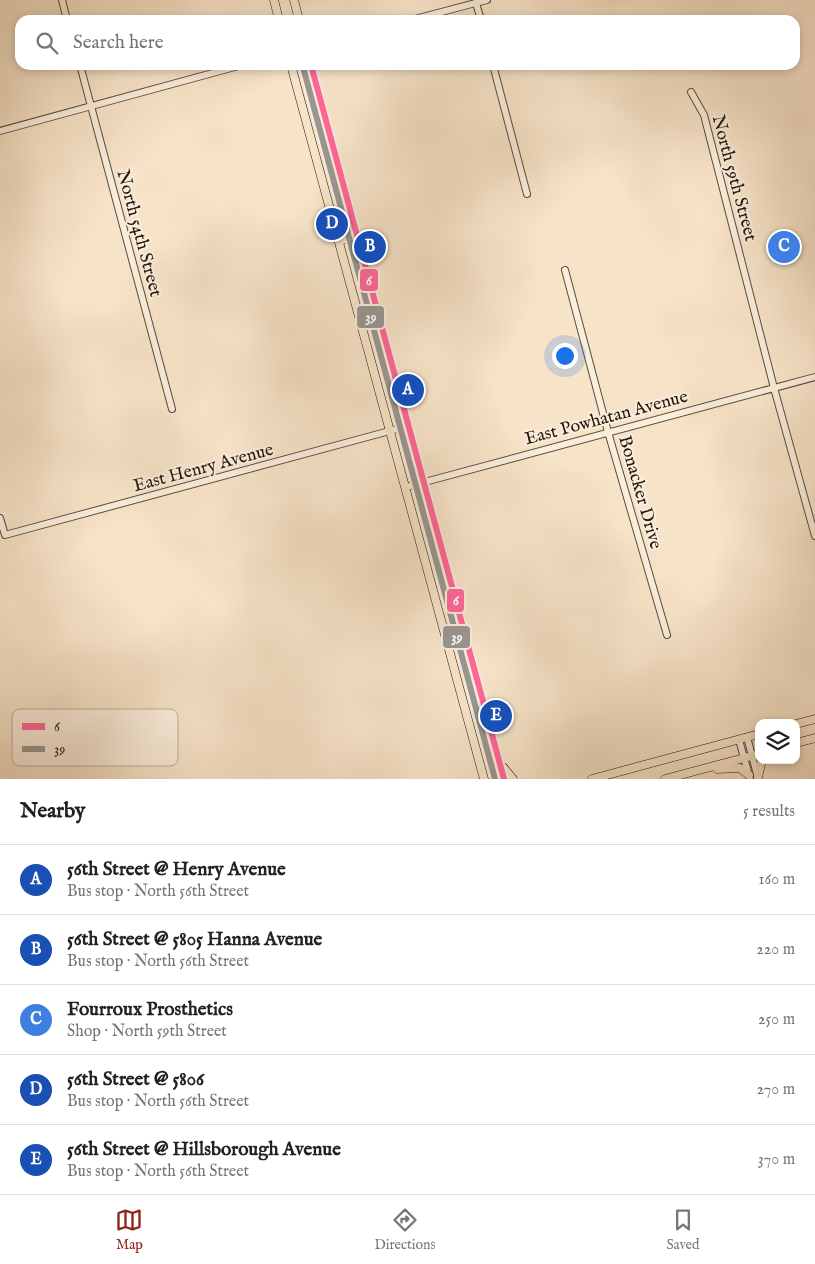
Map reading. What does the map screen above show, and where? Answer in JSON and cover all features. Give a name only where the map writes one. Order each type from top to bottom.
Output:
[{"type":"main road","points":[[274,0],[278,15]]},
{"type":"main road","points":[[294,0],[298,15]]},
{"type":"main road","points":[[292,70],[484,779]]},
{"type":"main road","points":[[312,70],[504,779]]},
{"type":"main road","points":[[339,241],[357,236]]},
{"type":"main road","points":[[800,723],[815,719]]},
{"type":"main road","points":[[592,779],[755,735]]},
{"type":"main road","points":[[800,742],[815,738]]},
{"type":"main road","points":[[665,779],[752,756]]},
{"type":"main road","points":[[499,762],[513,779]]},
{"type":"main road","points":[[695,771],[732,767],[740,768],[754,778],[760,764]]},
{"type":"main road","points":[[480,779],[481,769]]},
{"type":"street","points":[[62,0],[66,15]]},
{"type":"street","points":[[430,15],[487,0]]},
{"type":"street","points":[[476,3],[479,15]]},
{"type":"street","name":"North 54th Street","points":[[81,70],[172,409]]},
{"type":"street","points":[[0,131],[223,70]]},
{"type":"street","points":[[493,70],[527,194]]},
{"type":"street","name":"North 59th Street","points":[[691,92],[704,115],[774,388],[815,536]]},
{"type":"street","name":"Bonacker Drive","points":[[565,270],[608,432],[667,635]]},
{"type":"street","name":"East Powhatan Avenue","points":[[406,487],[815,377]]},
{"type":"street","name":"East Henry Avenue","points":[[0,518],[5,535],[408,426]]},
{"type":"street","points":[[743,738],[752,756],[754,778]]},
{"type":"transit line","name":"39","points":[[304,70],[495,779]]},
{"type":"transit line","name":"6","points":[[312,70],[504,779]]},
{"type":"place","name":"56th Street @ 5806","points":[[332,224]]},
{"type":"place","name":"56th Street @ 5805 Hanna Avenue","points":[[370,247]]},
{"type":"place","name":"Fourroux Prosthetics","points":[[784,247]]},
{"type":"place","name":"56th Street @ Henry Avenue","points":[[408,390]]},
{"type":"place","name":"56th Street @ Hillsborough Avenue","points":[[496,716]]}]
